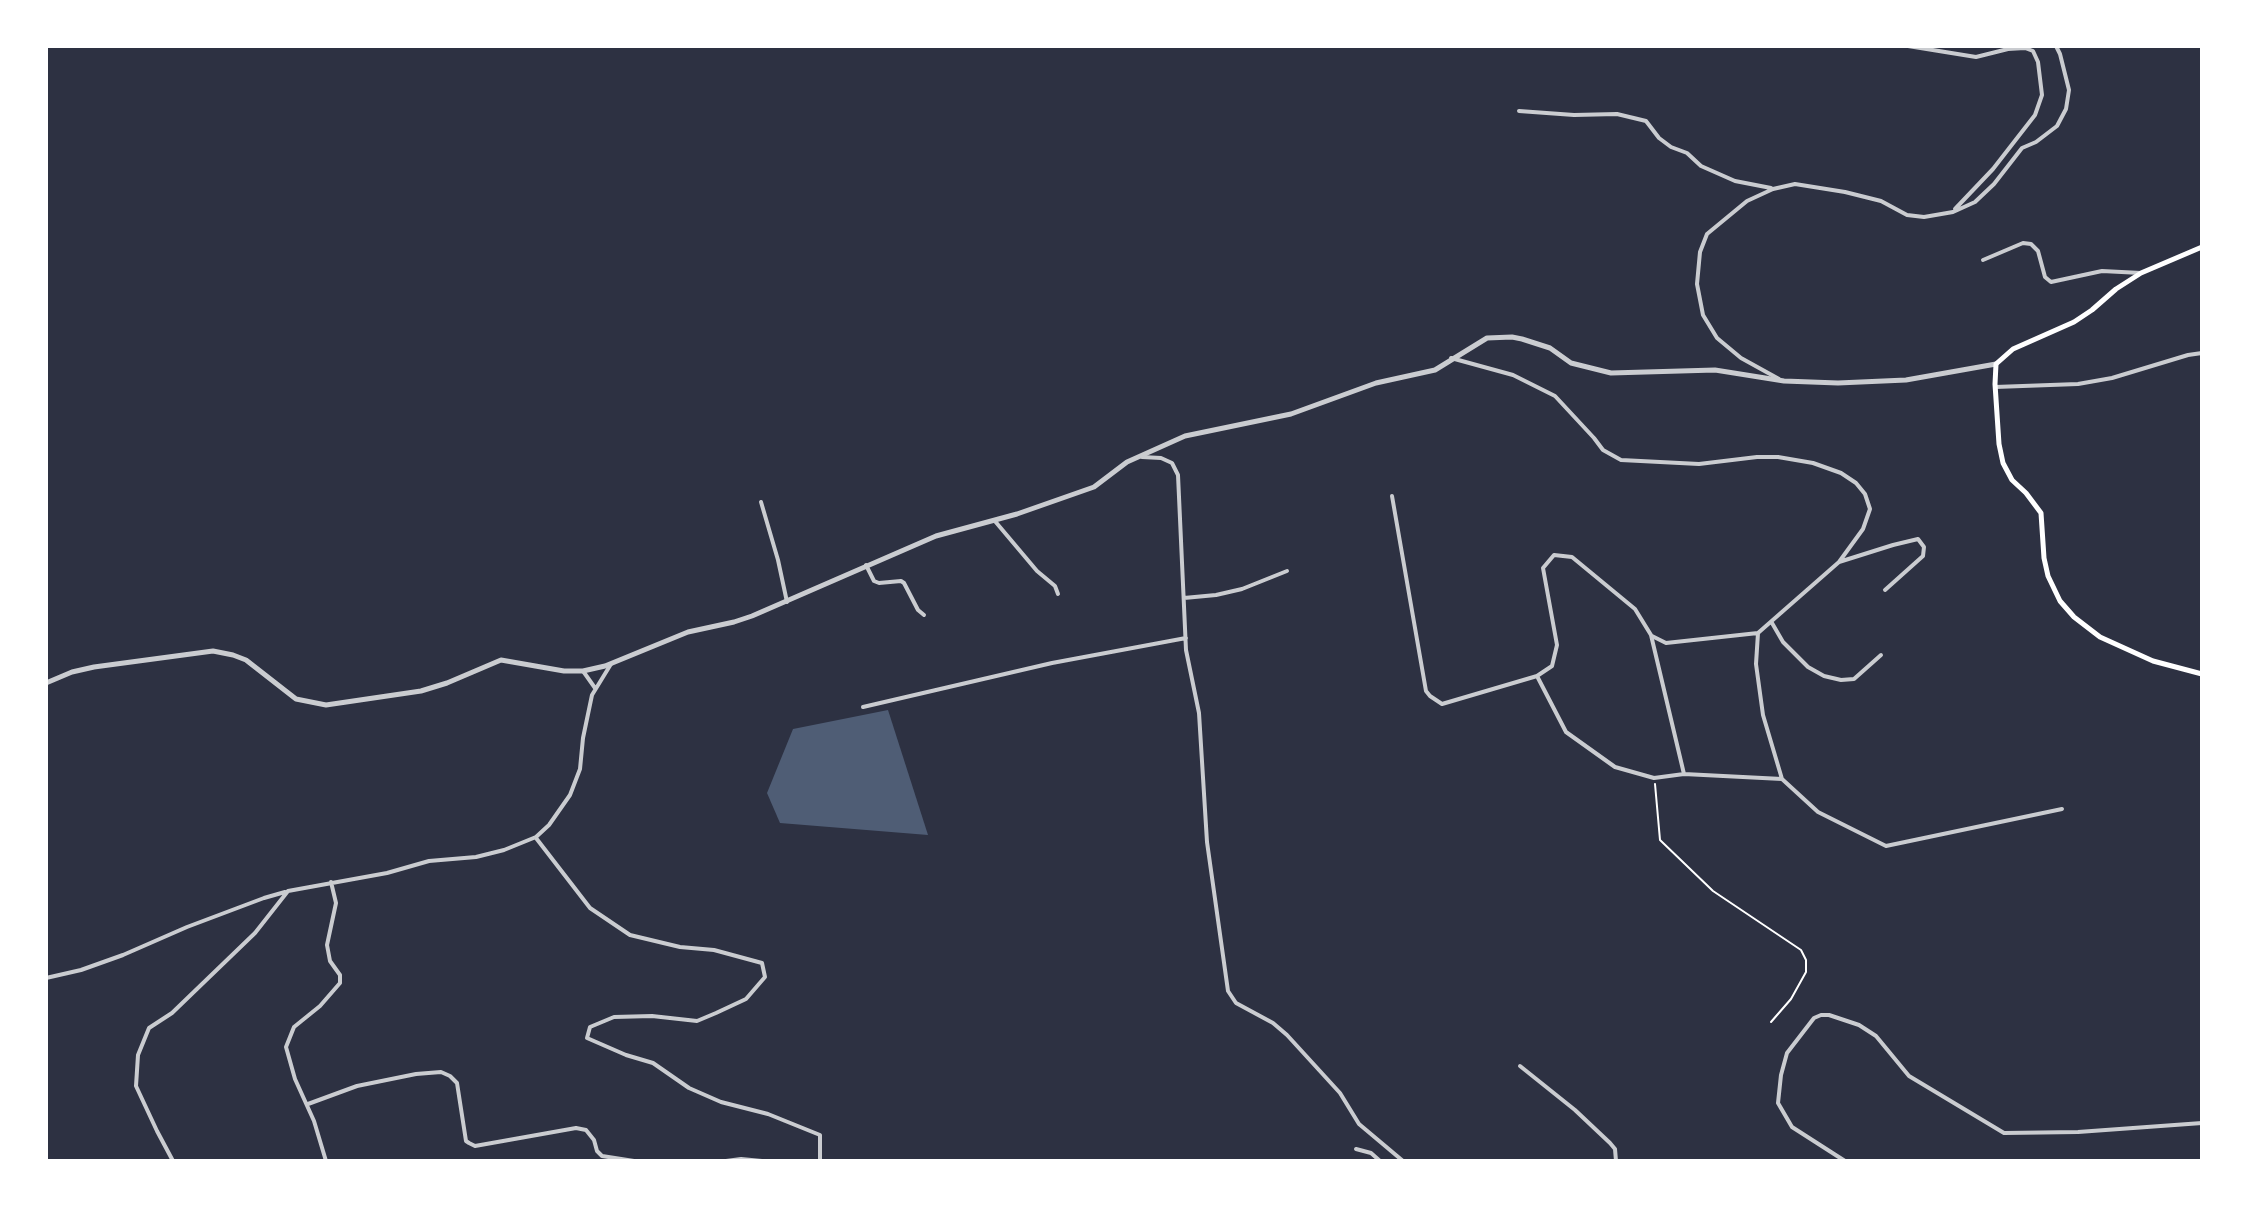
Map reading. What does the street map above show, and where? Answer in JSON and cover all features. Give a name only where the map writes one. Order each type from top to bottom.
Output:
[{"type":"main road","points":[[2202,247],[2141,273],[2074,322],[2013,349],[1996,364],[1995,387],[2003,463],[2012,480],[2041,513],[2044,558],[2048,576],[2060,601],[2074,617],[2100,637],[2153,661],[2202,674]]},
{"type":"street","points":[[1908,46],[1976,57],[2025,48],[2033,51],[2038,62],[2042,95],[2035,115],[1993,169],[1953,212]]},
{"type":"street","points":[[1784,381],[1741,358],[1717,338],[1703,315],[1697,284],[1700,252],[1707,234],[1747,201],[1773,189],[1795,184],[1881,201],[1907,215],[1924,217],[1953,212],[1975,202],[1994,184],[2022,148],[2057,126],[2066,109],[2069,90],[2056,46]]},
{"type":"street","points":[[1519,111],[1617,114],[1646,121],[1659,138],[1687,153],[1701,166],[1735,181],[1773,189]]},
{"type":"street","points":[[1983,260],[2023,243],[2031,244],[2038,251],[2045,277],[2051,282],[2102,271],[2141,273]]},
{"type":"street","points":[[46,683],[94,667],[213,651],[246,660],[296,699],[326,705],[421,691],[501,660],[564,671],[583,671],[612,663],[688,632],[734,622],[787,602],[936,536],[1094,487],[1127,462],[1185,436],[1291,414],[1376,383],[1435,370],[1487,338],[1512,337],[1550,348],[1571,363],[1611,373],[1715,370],[1784,381],[1838,383],[1906,380],[1996,364]]},
{"type":"street","points":[[1995,387],[2078,384],[2202,353]]},
{"type":"street","points":[[1451,358],[1513,375],[1555,396],[1603,450],[1621,460],[1699,464],[1778,457],[1813,463],[1841,473],[1865,494],[1870,509],[1863,529],[1839,562],[1758,633],[1666,643],[1651,635]]},
{"type":"street","points":[[1139,457],[1161,458],[1172,463],[1178,475],[1186,638],[1199,713],[1207,842],[1228,991],[1236,1003],[1273,1023],[1287,1035],[1340,1093],[1359,1124],[1403,1161]]},
{"type":"street","points":[[1392,496],[1426,691],[1442,704],[1537,676],[1552,666],[1557,645],[1543,568],[1554,555],[1572,557],[1635,609],[1651,635],[1684,774]]},
{"type":"street","points":[[761,502],[787,602]]},
{"type":"street","points":[[994,520],[1037,571],[1055,586],[1058,594]]},
{"type":"street","points":[[1839,562],[1918,539],[1924,547],[1923,556],[1885,590]]},
{"type":"street","points":[[866,565],[874,581],[901,581],[924,615]]},
{"type":"street","points":[[1184,598],[1242,589],[1287,571]]},
{"type":"street","points":[[1772,623],[1783,642],[1808,667],[1824,676],[1854,679],[1881,655]]},
{"type":"street","points":[[1758,633],[1756,664],[1763,715],[1782,779],[1818,812],[1886,846],[2062,809]]},
{"type":"street","points":[[863,707],[1052,663],[1186,638]]},
{"type":"street","points":[[46,978],[123,955],[200,922],[288,891],[387,873],[429,861],[476,857],[536,837],[549,825],[570,795],[580,769],[587,712],[595,688],[612,663]]},
{"type":"street","points":[[583,671],[595,688]]},
{"type":"street","points":[[1537,676],[1566,732],[1615,767],[1654,778],[1684,774],[1782,779]]},
{"type":"street","points":[[536,837],[590,908],[630,935],[680,947],[714,950],[762,963],[765,977],[746,999],[716,1013],[697,1021],[652,1016],[614,1017],[590,1027],[587,1038],[653,1063],[689,1088],[721,1102],[768,1114],[820,1135],[820,1161]]},
{"type":"street","points":[[326,1161],[286,1047],[294,1027],[320,1006],[340,983],[340,975],[330,961],[327,945],[336,903],[331,882]]},
{"type":"street","points":[[173,1161],[136,1086],[138,1055],[149,1028],[172,1013],[255,933],[288,891]]},
{"type":"street","points":[[1845,1161],[1792,1127],[1778,1103],[1787,1053],[1814,1018],[1821,1015],[1859,1025],[1876,1036],[1909,1076],[2004,1133],[2078,1132],[2202,1123]]},
{"type":"street","points":[[1520,1066],[1610,1143],[1615,1149],[1616,1161]]},
{"type":"street","points":[[308,1104],[357,1086],[441,1072],[457,1083],[466,1141],[475,1146],[576,1128],[586,1130],[602,1156],[634,1161]]},
{"type":"street","points":[[1356,1149],[1371,1153],[1380,1161]]},
{"type":"street","points":[[726,1161],[762,1161]]},
{"type":"path","points":[[1654,778],[1660,840],[1713,891],[1801,950],[1806,960],[1806,972],[1791,999],[1771,1022]]},
{"type":"water","points":[[888,710],[928,835],[780,823],[767,793],[793,729]]}]
